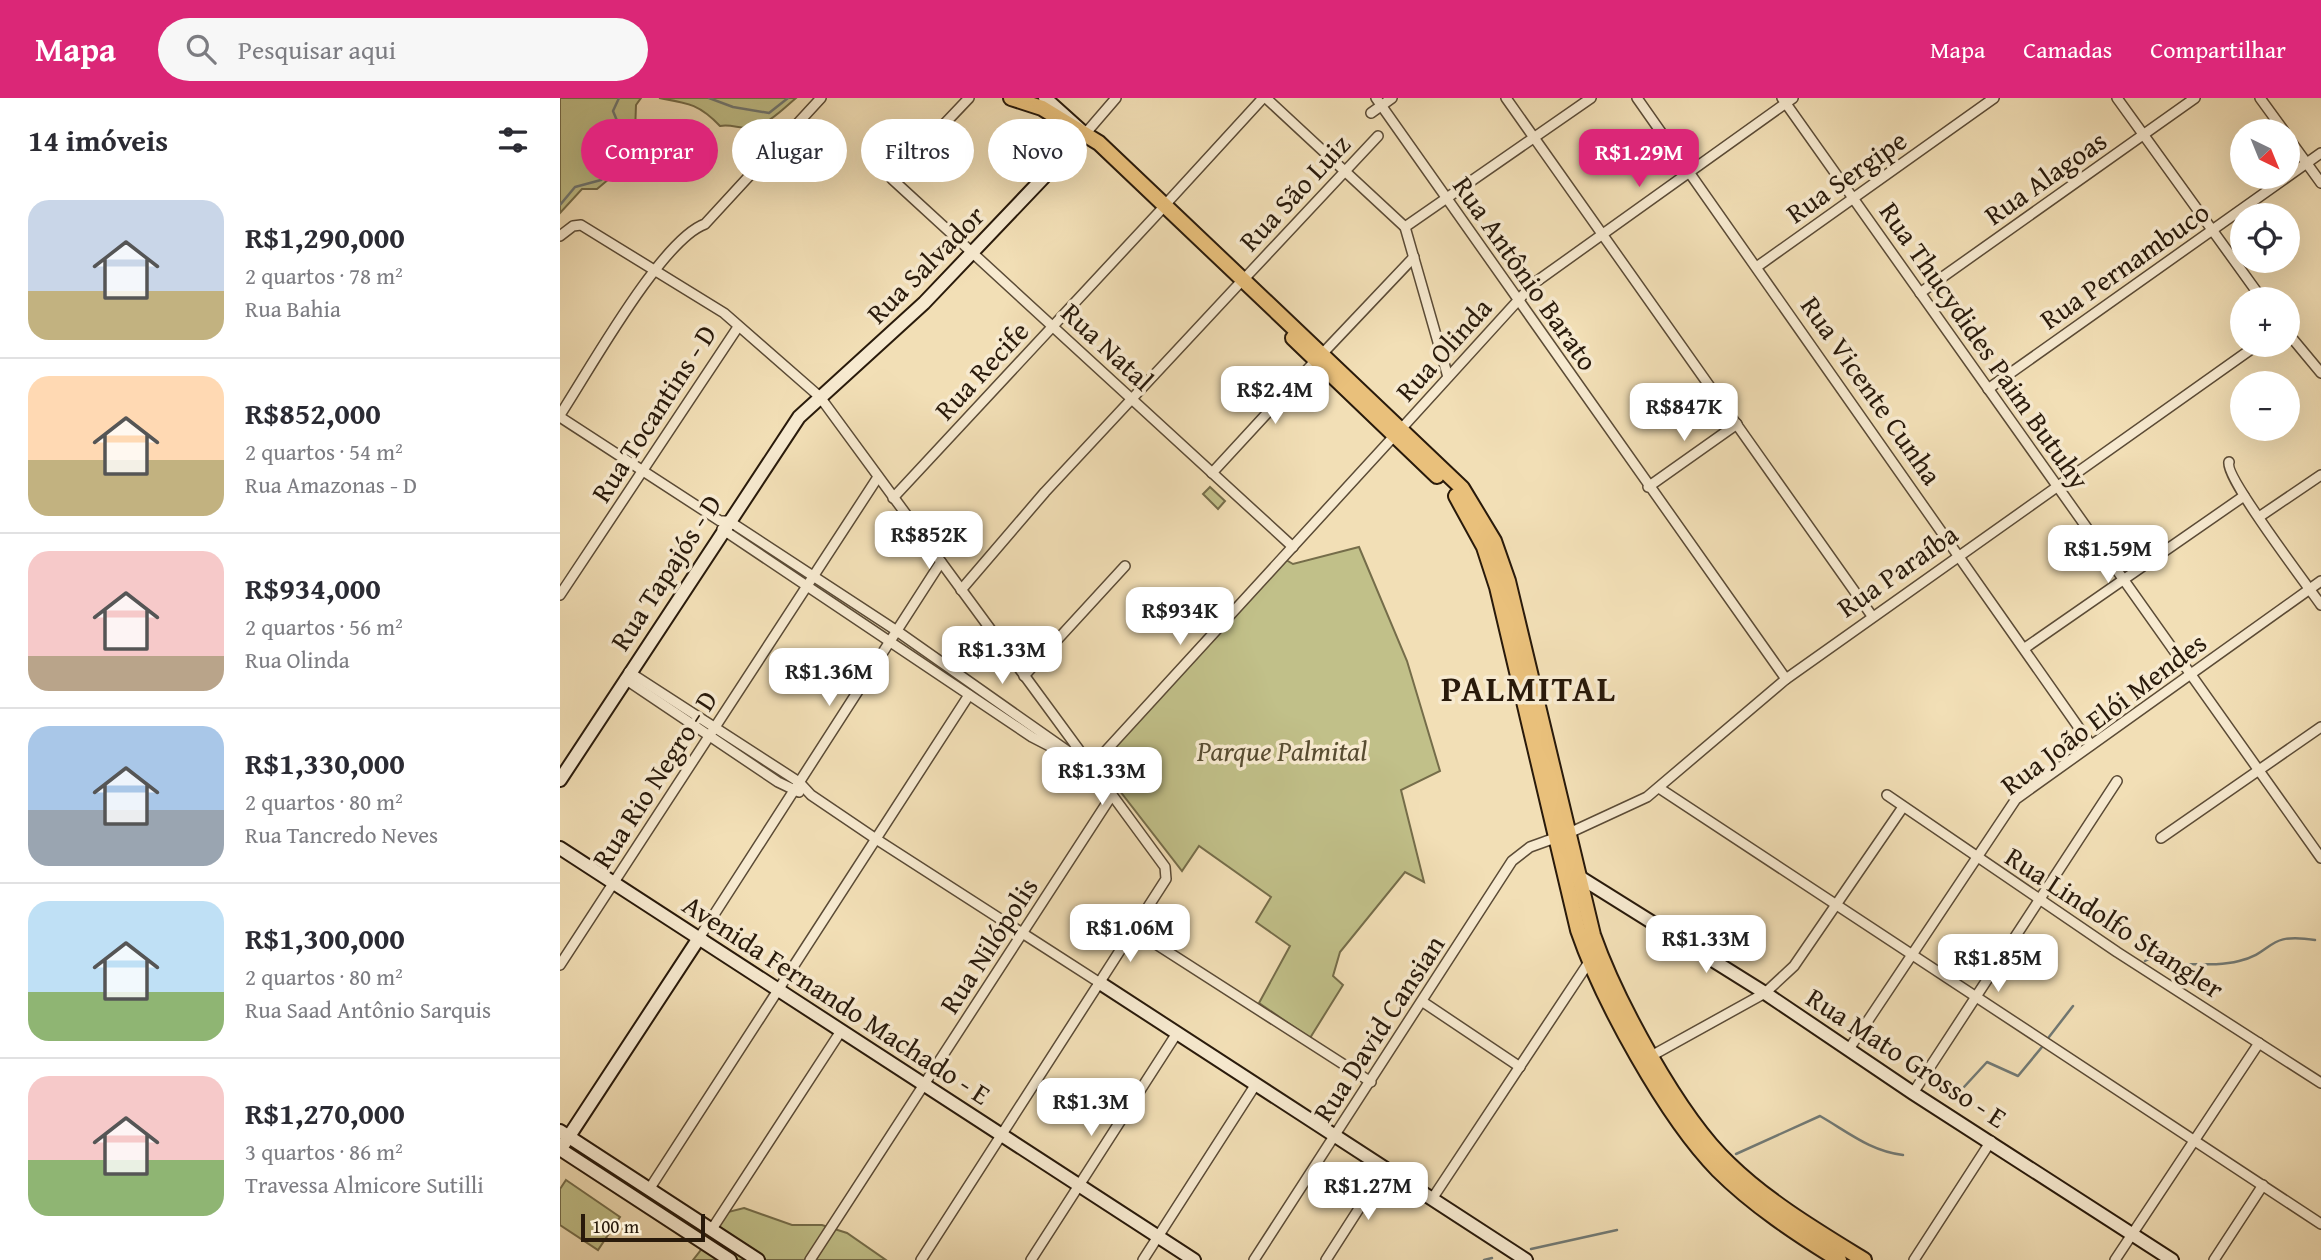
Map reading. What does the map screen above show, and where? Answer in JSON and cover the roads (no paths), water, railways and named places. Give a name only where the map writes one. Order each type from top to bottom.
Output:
[{"type":"main road","points":[[1011,98],[1042,108],[1060,119]]},
{"type":"main road","points":[[1087,136],[1099,143],[1162,208],[1399,432],[1455,494],[1484,547],[1497,587],[1572,877],[1589,962],[1648,1058],[1698,1147],[1720,1171],[1785,1224],[1839,1260]]},
{"type":"main road","points":[[1572,877],[1601,959],[1648,1058],[1693,1121],[1728,1163],[1761,1191],[1864,1260]]},
{"type":"street","points":[[821,98],[705,224],[694,228],[678,241],[656,268],[560,416],[724,524],[814,576],[1091,767]]},
{"type":"street","name":"Rua Natal","points":[[969,98],[892,179],[1293,547]]},
{"type":"street","points":[[1045,98],[1068,119]]},
{"type":"street","name":"Rua Salvador","points":[[1087,131],[1116,98]]},
{"type":"street","points":[[1265,98],[1405,228],[1448,377]]},
{"type":"street","name":"Rua Recife","points":[[893,498],[1265,98]]},
{"type":"street","points":[[1371,113],[1379,102],[1392,98]]},
{"type":"street","points":[[1506,98],[1872,616]]},
{"type":"street","points":[[1405,228],[1591,98]]},
{"type":"street","name":"Rua Vicente Cunha","points":[[1637,98],[2091,745]]},
{"type":"street","name":"Rua Sergipe","points":[[1758,267],[1994,98]]},
{"type":"street","points":[[2117,98],[2253,287]]},
{"type":"street","name":"Rua Alagoas","points":[[1920,293],[2195,98]]},
{"type":"street","points":[[2260,98],[2276,119]]},
{"type":"street","name":"Rua Olinda","points":[[1091,767],[1533,284],[1787,100]]},
{"type":"street","name":"Rua Thucydides Paim Butuhy","points":[[1787,100],[1853,198],[2321,858]]},
{"type":"street","name":"Rua Antônio Barato","points":[[1379,102],[1517,302],[1786,679]]},
{"type":"street","name":"Rua São Luiz","points":[[961,590],[1045,492],[1378,136]]},
{"type":"street","points":[[2300,153],[2321,183]]},
{"type":"street","name":"Rua Pernambuco","points":[[1988,389],[2321,153]]},
{"type":"street","name":"Rua Salvador","points":[[820,397],[884,342],[1039,182]]},
{"type":"street","points":[[560,236],[573,226],[593,229],[656,268],[724,313],[820,397],[1165,867],[1166,879],[921,1260]]},
{"type":"street","points":[[1212,473],[1414,257]]},
{"type":"street","name":"Rua Tocantins - D","points":[[560,595],[738,327]]},
{"type":"street","points":[[2300,348],[2321,373]]},
{"type":"street","name":"Rua Paraíba","points":[[1561,836],[1647,797],[1660,788],[1786,679],[2240,357]]},
{"type":"street","name":"Rua Tapajós - D","points":[[560,780],[724,524],[799,417],[820,397]]},
{"type":"street","points":[[1648,487],[1737,424]]},
{"type":"street","points":[[2229,462],[2228,471],[2244,496],[2321,605]]},
{"type":"street","points":[[2259,517],[2321,475]]},
{"type":"street","name":"Rua Rio Negro - D","points":[[560,965],[878,477]]},
{"type":"street","points":[[2025,648],[2244,496]]},
{"type":"street","points":[[724,524],[807,587],[1032,737],[1091,767]]},
{"type":"street","points":[[730,1260],[560,1150],[564,1134],[699,938],[941,562]]},
{"type":"street","points":[[1024,677],[1125,566]]},
{"type":"street","name":"Rua João Elói Mendes","points":[[1849,1049],[1975,857],[2017,799],[2321,581]]},
{"type":"street","points":[[627,675],[716,727],[876,839],[1526,1260]]},
{"type":"street","points":[[627,675],[709,737],[797,786]]},
{"type":"street","points":[[650,1188],[969,695]]},
{"type":"street","points":[[1050,739],[1063,726]]},
{"type":"street","points":[[2161,838],[2321,727]]},
{"type":"street","points":[[1913,1093],[2117,781]]},
{"type":"street","points":[[1660,788],[2321,1224]]},
{"type":"street","name":"Rua Nilópolis","points":[[810,1260],[1112,795]]},
{"type":"street","name":"Rua Lindolfo Stangler","points":[[1887,795],[2039,900],[2321,1083]]},
{"type":"street","points":[[1648,1058],[1765,993],[1794,966],[1903,807]]},
{"type":"street","name":"Rua David Cansian","points":[[1254,1260],[1512,861],[1530,847],[1561,836]]},
{"type":"street","name":"Avenida Fernando Machado - E","points":[[560,848],[1194,1260]]},
{"type":"street","name":"Rua Mato Grosso - E","points":[[1572,877],[1765,993],[1913,1093],[2172,1260]]},
{"type":"street","points":[[1134,930],[1370,1082]]},
{"type":"street","points":[[1433,1199],[1589,962]]},
{"type":"street","points":[[1423,1002],[1520,1067]]},
{"type":"street","points":[[712,1230],[841,1031]]},
{"type":"street","points":[[1031,1260],[1177,1033]]},
{"type":"street","points":[[2115,1260],[2259,1043]]},
{"type":"street","points":[[1143,1260],[1255,1084]]},
{"type":"street","points":[[564,1134],[758,1260]]},
{"type":"street","points":[[1914,1260],[1991,1141]]},
{"type":"street","points":[[1326,1260],[1385,1168]]},
{"type":"street","points":[[2214,1260],[2263,1185]]},
{"type":"waterway","points":[[560,205],[575,187],[601,180],[620,162],[625,140],[613,111],[619,98]]},
{"type":"waterway","points":[[709,98],[733,107],[769,113],[788,98]]},
{"type":"waterway","points":[[2145,961],[2167,950],[2179,964],[2224,964],[2251,957],[2279,941],[2299,938],[2315,940]]},
{"type":"waterway","points":[[2049,1037],[2073,1006]]},
{"type":"waterway","points":[[1964,1087],[1987,1062],[2018,1076],[2042,1047]]},
{"type":"waterway","points":[[1736,1154],[1820,1116],[1870,1145],[1903,1155]]},
{"type":"waterway","points":[[1531,1249],[1617,1230]]},
{"type":"waterway","points":[[1484,1260],[1492,1258]]},
{"type":"district","name":"PALMITAL","points":[[1529,688]]},
{"type":"park label","name":"Parque Palmital","points":[[1282,750]]}]
